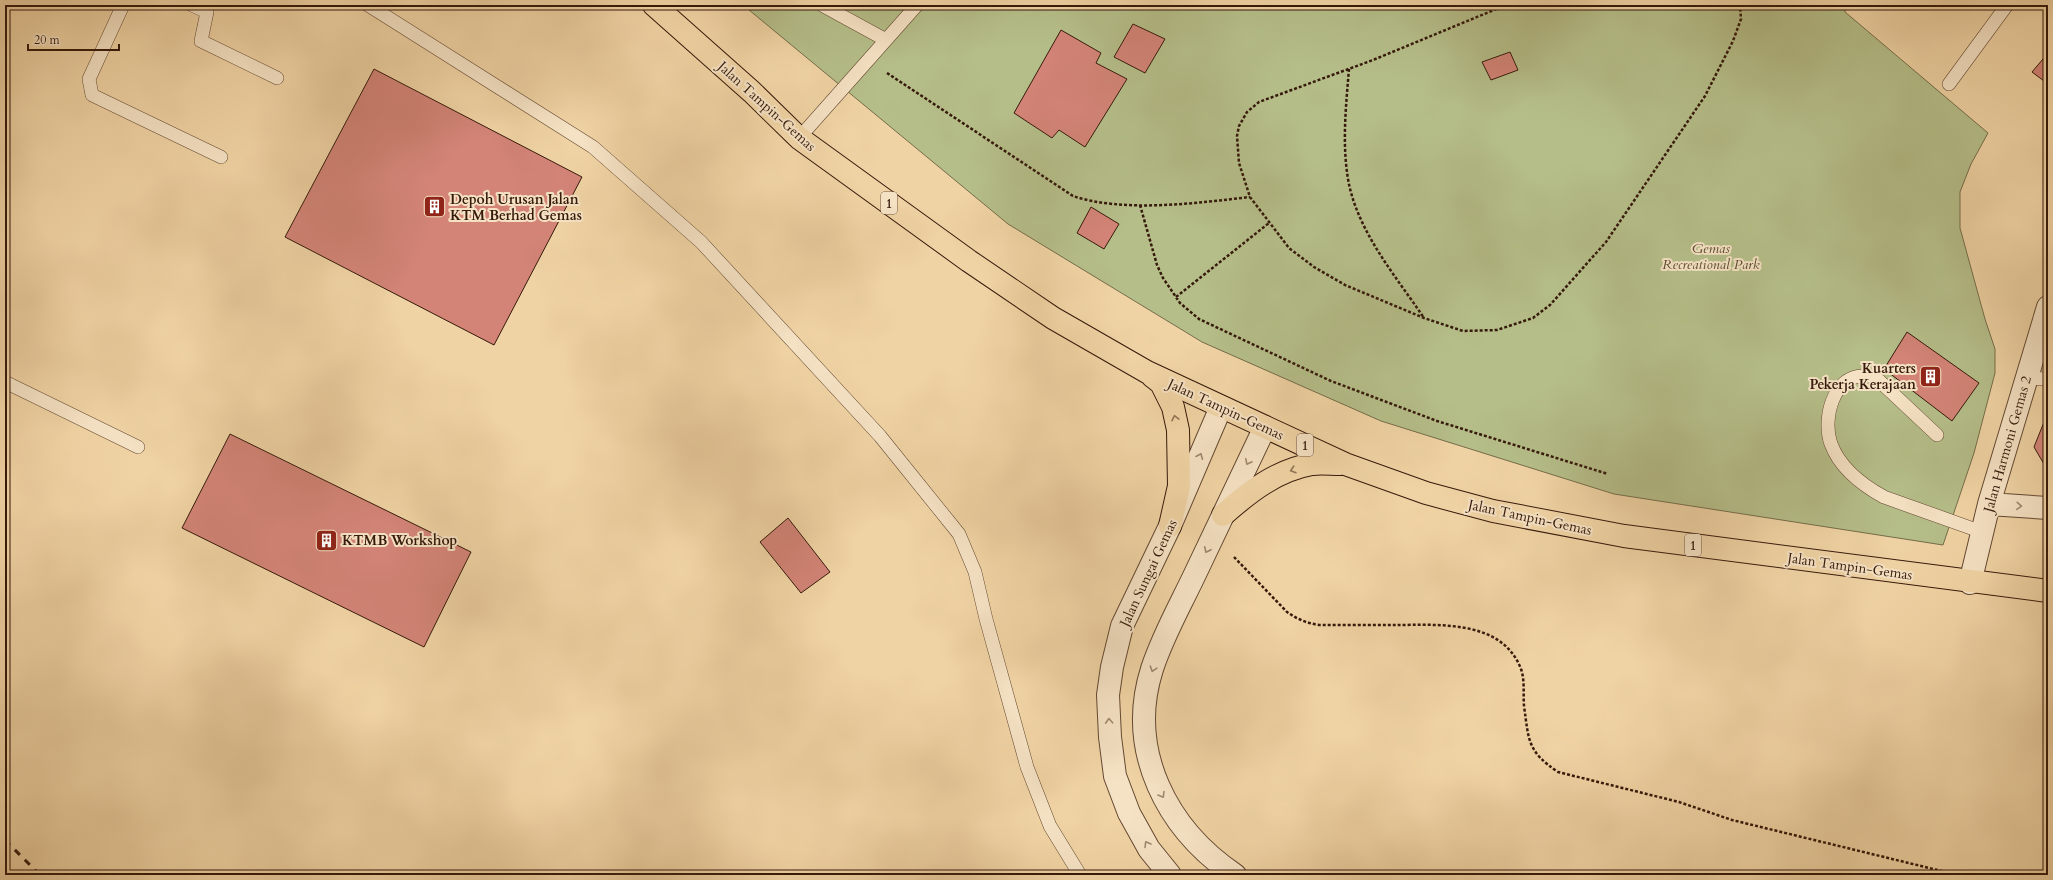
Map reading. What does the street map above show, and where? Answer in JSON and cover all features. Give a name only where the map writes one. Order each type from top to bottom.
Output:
[{"type":"highway","name":"Jalan Tampin-Gemas","points":[[654,5],[752,92],[799,138],[969,262],[1053,318],[1147,372],[1345,464],[1426,493],[1493,511],[1624,536],[1970,583],[2048,591]]},
{"type":"highway","points":[[1147,372],[1161,383],[1172,407],[1178,430],[1179,486],[1170,526]]},
{"type":"highway","points":[[1223,515],[1255,490],[1290,471],[1312,464],[1345,464]]},
{"type":"street","name":"Jalan Harmoni Gemas 2","points":[[1970,583],[1989,504],[2048,307]]},
{"type":"street","name":"Jalan Sungai Gemas","points":[[1170,875],[1149,849],[1129,813],[1115,776],[1110,737],[1108,695],[1112,667],[1122,626],[1170,526],[1221,407]]},
{"type":"street","points":[[1235,875],[1206,854],[1174,815],[1157,787],[1149,761],[1145,731],[1147,692],[1152,669],[1265,427]]},
{"type":"street","points":[[1989,504],[2048,508]]},
{"type":"lane","points":[[123,5],[89,78],[92,95],[221,157]]},
{"type":"lane","points":[[192,5],[207,12],[201,41],[277,78]]},
{"type":"lane","points":[[368,5],[593,147],[700,242],[880,436],[959,534],[975,572],[986,619],[1027,767],[1050,826],[1080,875]]},
{"type":"lane","points":[[822,5],[886,40]]},
{"type":"lane","points":[[799,138],[917,5]]},
{"type":"lane","points":[[1949,84],[2007,5]]},
{"type":"lane","points":[[1937,435],[1875,377],[1860,376],[1849,379],[1840,388],[1830,409],[1828,432],[1835,453],[1844,466],[1870,489],[1884,497],[1982,532]]},
{"type":"lane","points":[[2027,378],[2048,379]]},
{"type":"lane","points":[[5,382],[138,447]]},
{"type":"path","points":[[1506,5],[1349,69],[1259,102],[1247,112],[1239,126],[1237,148],[1250,197],[1289,248],[1314,267],[1345,285],[1424,318],[1463,330],[1497,330],[1533,318],[1550,305],[1606,242],[1705,96],[1733,41],[1741,18],[1740,5]]},
{"type":"path","points":[[868,60],[1073,196],[1099,204],[1177,204],[1250,197]]},
{"type":"path","points":[[1349,69],[1345,121],[1345,150],[1348,180],[1366,230],[1424,318]]},
{"type":"path","points":[[1140,204],[1157,265],[1180,303],[1199,320],[1331,382],[1437,421],[1608,474]]},
{"type":"path","points":[[1176,297],[1269,223]]},
{"type":"path","points":[[1214,536],[1287,612],[1297,619],[1307,623],[1319,625],[1447,625],[1475,630],[1498,640],[1510,651],[1521,670],[1528,731],[1533,750],[1542,761],[1558,772],[1679,802],[1732,820],[1958,875]]},
{"type":"green space","name":"Gemas Recreational Park","points":[[743,5],[1845,5],[1845,12],[1988,133],[1971,164],[1960,192],[1960,228],[1985,319],[1995,349],[1995,373],[1974,453],[1943,545],[1614,494],[1381,421],[1202,342],[1008,224]]},
{"type":"building","points":[[1133,24],[1165,39],[1145,73],[1114,57]]},
{"type":"building","points":[[1061,30],[1101,53],[1096,63],[1127,79],[1085,147],[1059,130],[1052,138],[1014,113]]},
{"type":"building","points":[[1510,52],[1518,70],[1491,80],[1482,62]]},
{"type":"building","points":[[2048,53],[2048,84],[2032,72]]},
{"type":"building","name":"Depoh Urusan Jalan KTM Berhad Gemas","points":[[374,69],[582,177],[494,345],[285,237]]},
{"type":"building","points":[[1091,207],[1119,224],[1104,249],[1077,233]]},
{"type":"building","name":"Kuarters Pekerja Kerajaan","points":[[1907,332],[1979,383],[1952,421],[1884,369]]},
{"type":"building","points":[[2048,412],[2048,471],[2034,447]]},
{"type":"building","name":"KTMB Workshop","points":[[230,434],[471,552],[424,647],[182,528]]},
{"type":"building","points":[[788,518],[830,572],[801,593],[760,542]]},
{"type":"railway","points":[[5,840],[40,875]]},
{"type":"place","name":"Depoh Urusan Jalan KTM Berhad Gemas","points":[[434,207]]},
{"type":"place","name":"Kuarters Pekerja Kerajaan","points":[[1931,376]]},
{"type":"place","name":"KTMB Workshop","points":[[327,540]]}]
